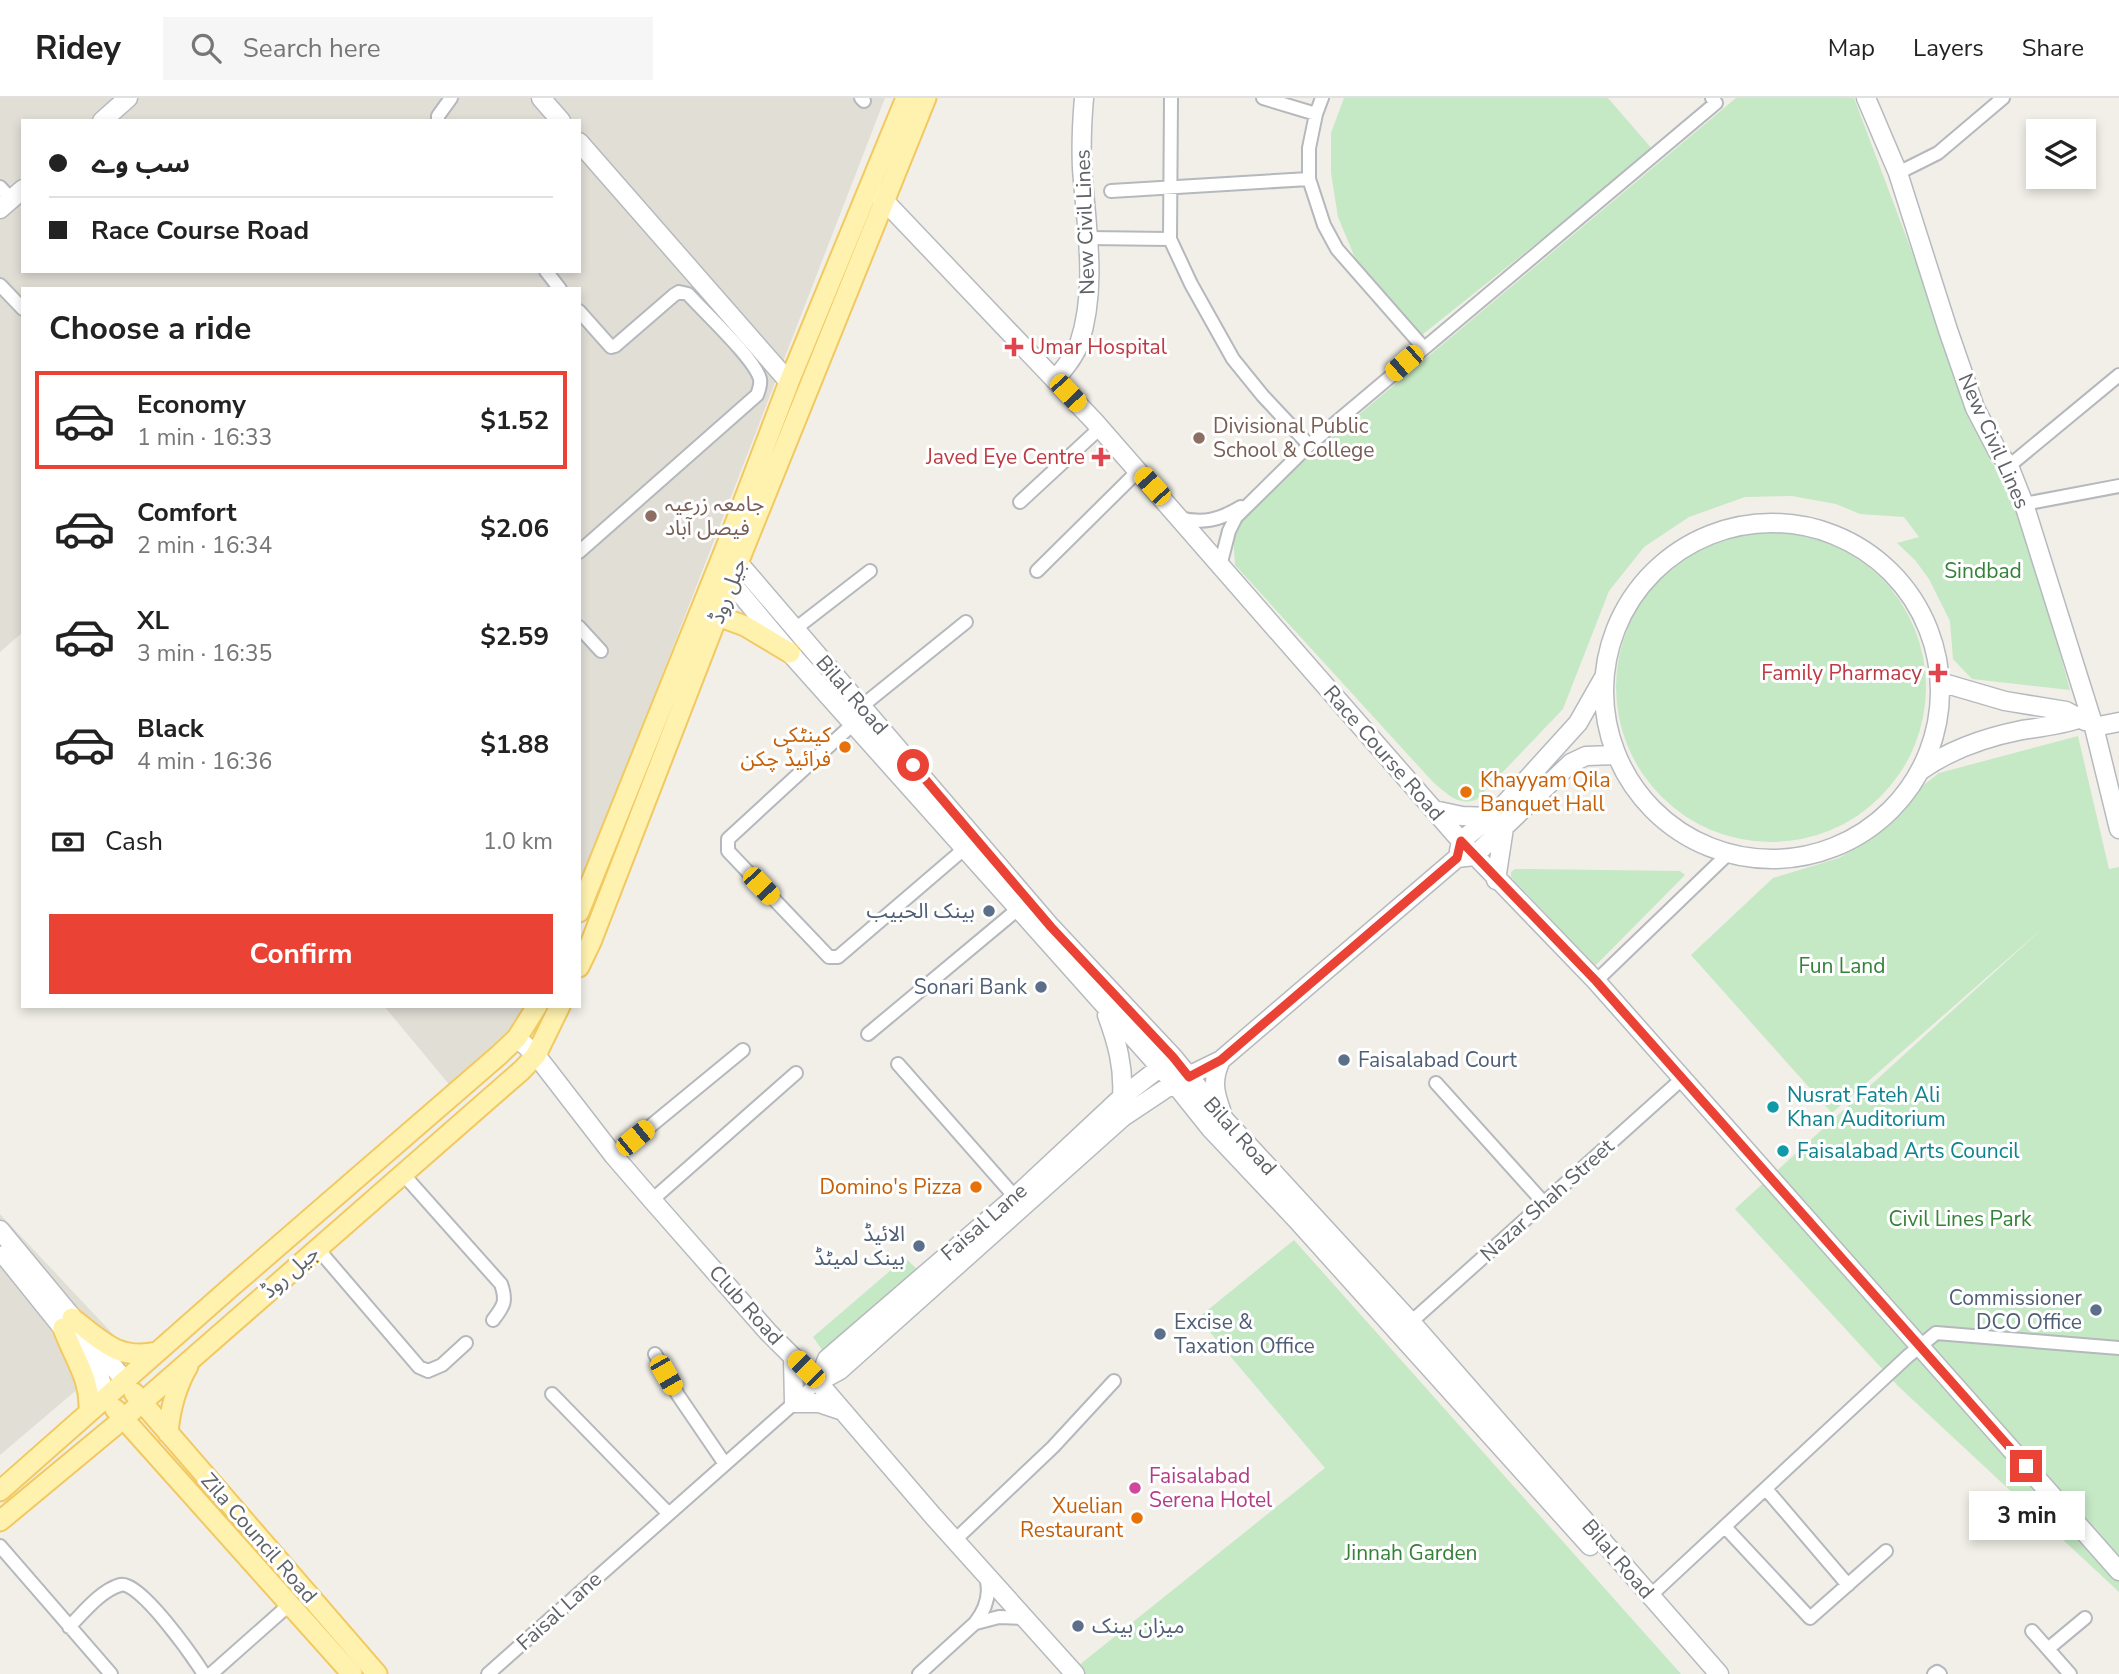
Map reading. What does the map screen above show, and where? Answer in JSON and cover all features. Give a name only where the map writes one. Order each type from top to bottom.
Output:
[{"type":"main road","name":"جیل روڈ","points":[[581,907],[878,193],[906,98]]},
{"type":"main road","name":"جیل روڈ","points":[[581,963],[731,584],[727,560],[789,382],[926,98]]},
{"type":"main road","points":[[718,616],[745,626],[790,653]]},
{"type":"main road","name":"جیل روڈ","points":[[0,1491],[517,1038],[536,1008]]},
{"type":"main road","name":"جیل روڈ","points":[[0,1521],[123,1419],[522,1070],[536,1055],[559,1008]]},
{"type":"main road","points":[[68,1323],[118,1352],[142,1355],[157,1352]]},
{"type":"main road","points":[[68,1323],[70,1348],[83,1370],[90,1393],[89,1412]]},
{"type":"main road","points":[[168,1433],[173,1399],[194,1355]]},
{"type":"main road","name":"Zila Council Road","points":[[125,1381],[377,1674]]},
{"type":"main road","name":"Zila Council Road","points":[[106,1398],[352,1674]]},
{"type":"street","points":[[104,119],[128,98]]},
{"type":"street","points":[[439,119],[452,98]]},
{"type":"street","points":[[541,98],[559,119]]},
{"type":"street","name":"New Civil Lines","points":[[1055,380],[1079,344],[1088,301],[1090,271],[1082,167],[1084,98]]},
{"type":"street","points":[[1171,98],[1170,239],[1233,359],[1309,445]]},
{"type":"street","points":[[1263,98],[1316,114]]},
{"type":"street","points":[[1322,98],[1309,148],[1309,178],[1329,238],[1423,347]]},
{"type":"street","points":[[1220,566],[1229,531],[1236,517],[1250,501],[1309,445],[1423,347],[1716,103],[1712,98]]},
{"type":"street","name":"New Civil Lines","points":[[1866,98],[1898,173],[1975,408],[2008,466],[2024,504],[2119,829]]},
{"type":"street","points":[[1898,173],[1938,153],[2003,98]]},
{"type":"street","points":[[581,144],[789,382]]},
{"type":"street","points":[[1111,191],[1309,178]]},
{"type":"street","name":"Race Course Road","points":[[878,193],[1100,428],[1434,810],[1464,852],[1496,880],[1596,981],[2119,1571]]},
{"type":"street","points":[[1087,238],[1170,239]]},
{"type":"street","points":[[0,285],[21,307]]},
{"type":"street","points":[[581,313],[611,348],[674,295],[680,292],[688,294],[743,355],[761,382],[757,395],[581,550]]},
{"type":"street","points":[[2008,466],[2119,375]]},
{"type":"street","points":[[1020,502],[1100,428]]},
{"type":"street","points":[[1037,571],[1138,471]]},
{"type":"street","points":[[2024,504],[2119,486]]},
{"type":"street","points":[[1180,517],[1199,522],[1207,521],[1231,513],[1250,501]]},
{"type":"street","points":[[1774,523],[1799,525],[1836,536],[1869,554],[1889,570],[1906,589],[1930,633],[1940,682],[1936,724],[1919,773],[1895,805],[1880,819],[1847,841],[1809,854],[1749,857],[1730,853],[1692,838],[1662,818],[1638,792],[1616,755],[1604,706],[1604,678],[1608,653],[1621,617],[1641,585],[1658,567],[1678,551],[1700,539],[1749,524],[1774,523]]},
{"type":"street","name":"Bilal Road","points":[[727,560],[795,629],[862,706],[1166,1062],[1296,1219],[1704,1674]]},
{"type":"street","points":[[795,629],[870,570]]},
{"type":"street","name":"Bilal Road","points":[[731,584],[1103,1006],[1166,1062]]},
{"type":"street","points":[[862,706],[967,622]]},
{"type":"street","points":[[581,629],[601,651]]},
{"type":"street","points":[[1496,880],[1498,823],[1578,723],[1604,678]]},
{"type":"street","points":[[1940,682],[2006,701],[2066,711],[2088,722]]},
{"type":"street","points":[[1919,773],[1938,758],[2020,731],[2065,724],[2119,722]]},
{"type":"street","points":[[853,724],[728,839],[728,851],[828,957],[834,958],[964,849]]},
{"type":"street","points":[[1498,823],[1578,758],[1616,755]]},
{"type":"street","points":[[1434,810],[1498,823]]},
{"type":"street","name":"Faisal Lane","points":[[488,1674],[818,1382],[841,1370],[1124,1117],[1181,1080],[1221,1060],[1498,823]]},
{"type":"street","points":[[1596,981],[1730,853]]},
{"type":"street","points":[[868,1034],[1018,909]]},
{"type":"street","points":[[1103,1006],[1120,1058],[1122,1097]]},
{"type":"street","name":"Club Road","points":[[517,1038],[536,1055],[614,1156],[652,1200],[768,1332],[818,1382],[1075,1674]]},
{"type":"street","points":[[614,1156],[743,1051]]},
{"type":"street","points":[[1218,1124],[1214,1083],[1221,1060]]},
{"type":"street","name":"Faisal Lane","points":[[818,1382],[827,1359],[1015,1197],[1122,1097],[1166,1062]]},
{"type":"street","points":[[898,1064],[1015,1197]]},
{"type":"street","points":[[652,1200],[796,1073]]},
{"type":"street","name":"Nazar Shah Street","points":[[1410,1322],[1683,1078]]},
{"type":"street","points":[[1436,1083],[1544,1203]]},
{"type":"street","points":[[1155,1096],[1171,1100],[1218,1124]]},
{"type":"street","name":"Bilal Road","points":[[1218,1124],[1410,1322],[1718,1674]]},
{"type":"street","points":[[402,1174],[501,1284],[506,1297],[505,1306],[493,1320]]},
{"type":"street","points":[[0,1230],[68,1323],[98,1372],[106,1398]]},
{"type":"street","points":[[317,1248],[419,1367],[428,1370],[442,1365],[466,1343]]},
{"type":"street","points":[[0,1250],[125,1381]]},
{"type":"street","points":[[1650,1596],[1936,1333],[2119,1348]]},
{"type":"street","points":[[654,1354],[678,1395],[726,1464]]},
{"type":"street","points":[[793,1357],[794,1403],[819,1403],[843,1411]]},
{"type":"street","points":[[955,1539],[1052,1447],[1114,1381]]},
{"type":"street","points":[[552,1394],[668,1514]]},
{"type":"street","points":[[1766,1489],[1848,1585]]},
{"type":"street","points":[[1724,1527],[1811,1618],[1886,1550]]},
{"type":"street","points":[[0,1546],[111,1674]]},
{"type":"street","points":[[919,1674],[975,1623],[986,1604],[988,1583],[985,1573]]},
{"type":"street","points":[[69,1627],[107,1591],[121,1584],[129,1584],[179,1639],[204,1674]]},
{"type":"street","points":[[211,1674],[290,1604]]},
{"type":"street","points":[[975,1623],[999,1617],[1026,1618]]},
{"type":"street","points":[[2049,1648],[2085,1618]]},
{"type":"street","points":[[2032,1631],[2070,1674]]},
{"type":"shaded area","name":"جامعہ زرعیہ فیصل آباد","points":[[0,98],[885,98],[581,885],[581,287],[21,287],[21,634],[0,652]]},
{"type":"shaded area","points":[[386,1008],[526,1008],[516,1026],[452,1088]]},
{"type":"shaded area","points":[[0,1214],[126,1348],[0,1455]]},
{"type":"green space","points":[[1344,98],[1608,98],[1653,150],[1422,335],[1355,258],[1338,217],[1331,173],[1331,133]]},
{"type":"green space","name":"Sindbad","points":[[1736,98],[1854,98],[1991,462],[2003,478],[2011,496],[2070,690],[1972,679],[1953,659],[1950,621],[1929,579],[1915,560],[1897,543],[1919,537],[1904,517],[1860,514],[1836,504],[1792,496],[1745,497],[1689,517],[1644,547],[1609,591],[1563,709],[1477,799],[1464,802],[1458,800],[1432,781],[1235,565],[1233,535],[1244,511]]},
{"type":"green space","points":[[1756,532],[1786,532],[1831,543],[1870,567],[1891,588],[1915,627],[1924,657],[1924,717],[1915,747],[1900,773],[1881,797],[1857,816],[1831,831],[1801,840],[1756,842],[1711,831],[1672,807],[1651,786],[1627,747],[1622,732],[1616,702],[1616,672],[1627,627],[1651,588],[1672,567],[1711,543],[1726,538]]},
{"type":"green space","name":"Civil Lines Park","points":[[2078,736],[2109,869],[2119,867],[2119,1592],[1898,1386],[1735,1209],[2044,927],[1832,1113],[1691,955],[1773,878],[1839,858],[1867,841],[1893,822],[1921,787],[1939,773]]},
{"type":"green space","points":[[1515,869],[1680,871],[1685,875],[1595,966],[1511,877],[1511,872]]},
{"type":"green space","name":"Jinnah Garden","points":[[1294,1240],[1681,1674],[1076,1674],[1073,1670],[1325,1468],[1198,1318]]},
{"type":"green space","points":[[905,1258],[917,1269],[823,1351],[813,1337]]},
{"type":"place","name":"Umar Hospital","points":[[1014,347]]},
{"type":"place","name":"Divisional Public School & College","points":[[1199,438]]},
{"type":"place","name":"Javed Eye Centre","points":[[1101,457]]},
{"type":"place","name":"جامعہ زرعیہ فیصل آباد","points":[[651,516]]},
{"type":"place","name":"Family Pharmacy","points":[[1938,673]]},
{"type":"place","name":"کینٹکی فرائیڈ چکن","points":[[845,747]]},
{"type":"place","name":"Khayyam Qila Banquet Hall","points":[[1466,792]]},
{"type":"place","name":"بينک الحبيب","points":[[989,911]]},
{"type":"place","name":"Sonari Bank","points":[[1041,987]]},
{"type":"place","name":"Faisalabad Court","points":[[1344,1060]]},
{"type":"place","name":"Nusrat Fateh Ali Khan Auditorium","points":[[1773,1107]]},
{"type":"place","name":"Faisalabad Arts Council","points":[[1783,1151]]},
{"type":"place","name":"Domino's Pizza","points":[[976,1187]]},
{"type":"place","name":"الائیڈ بینک لمیٹڈ","points":[[919,1246]]},
{"type":"place","name":"Commissioner DCO Office","points":[[2096,1310]]},
{"type":"place","name":"Excise & Taxation Office","points":[[1160,1334]]},
{"type":"place","name":"Faisalabad Serena Hotel","points":[[1135,1488]]},
{"type":"place","name":"Xuelian Restaurant","points":[[1137,1518]]},
{"type":"place","name":"میزان بینک","points":[[1078,1626]]},
{"type":"route","points":[[913,765],[1051,927],[1189,1077],[1221,1060],[1457,858],[1461,841],[1596,981],[2026,1466]]},
{"type":"park label","name":"Fun Land","points":[[1842,966]]}]
